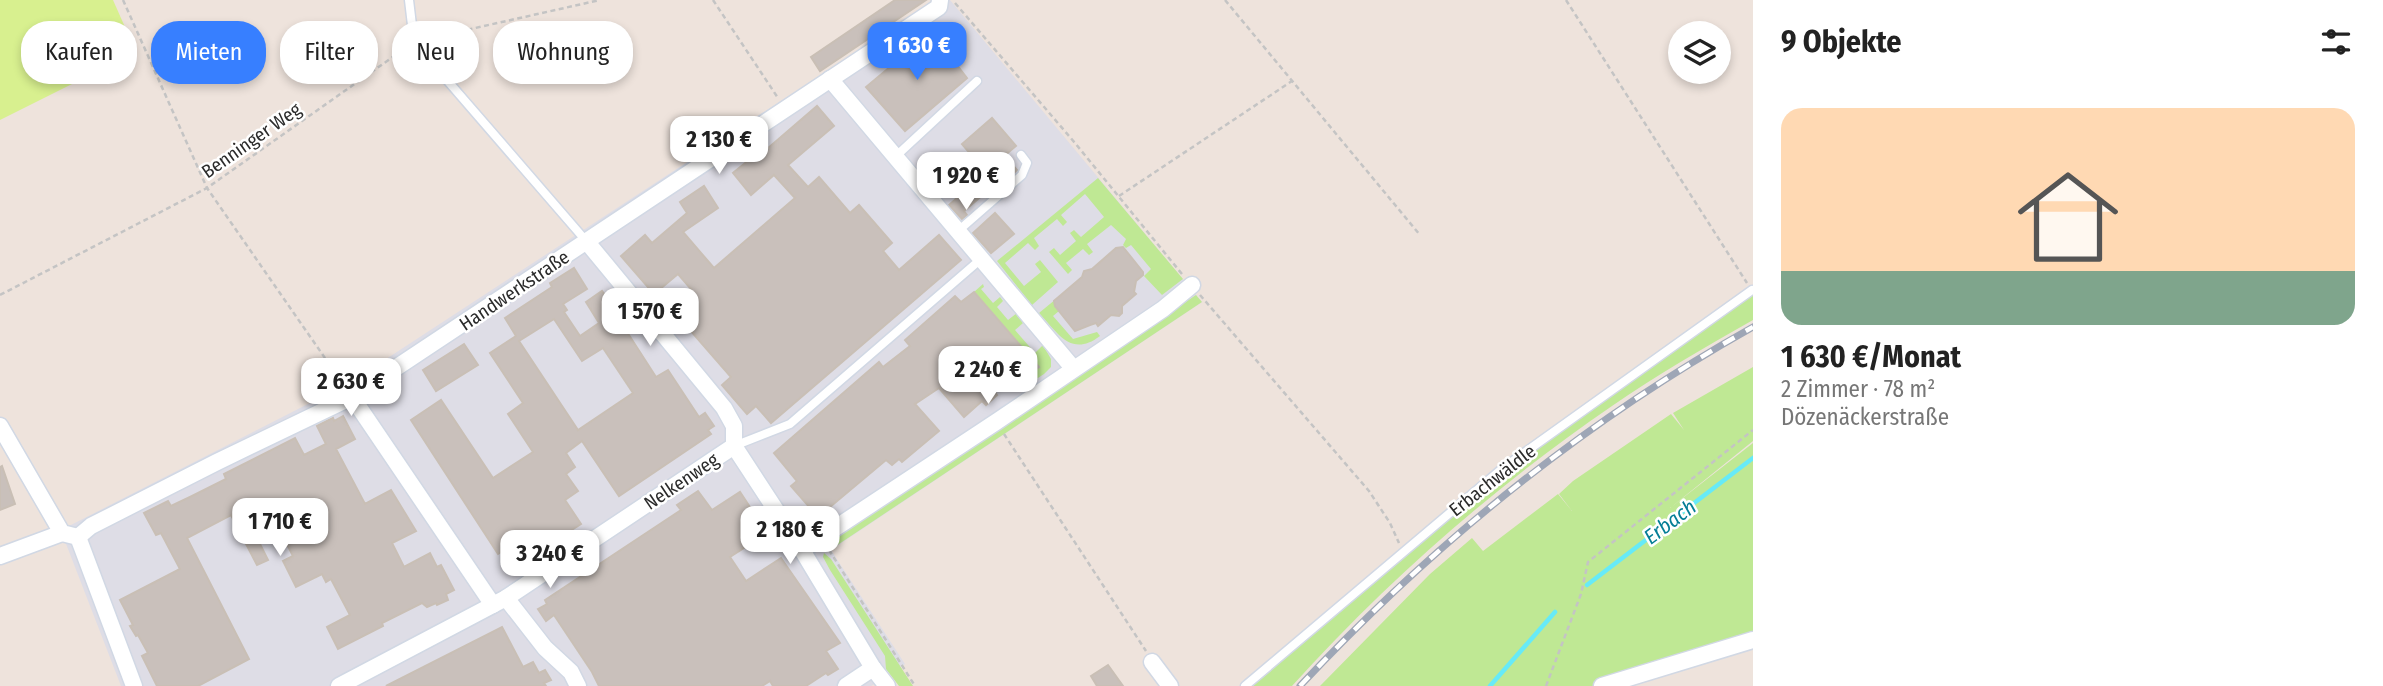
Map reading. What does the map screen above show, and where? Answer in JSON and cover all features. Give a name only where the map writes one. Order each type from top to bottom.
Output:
[{"type":"street","points":[[587,242],[939,7],[940,0]]},
{"type":"street","points":[[830,79],[1073,368]]},
{"type":"street","name":"Handwerkstraße","points":[[78,537],[90,526],[352,397],[587,242],[724,408],[734,426],[734,446],[802,550],[873,668],[887,686]]},
{"type":"street","points":[[802,550],[996,422],[1159,304],[1192,285]]},
{"type":"street","points":[[352,397],[499,601],[570,672],[578,686]]},
{"type":"street","points":[[0,426],[62,533]]},
{"type":"street","name":"Nelkenweg","points":[[339,686],[499,601],[734,446]]},
{"type":"street","points":[[0,556],[62,533],[78,537],[134,686]]},
{"type":"street","points":[[1602,686],[1753,639]]},
{"type":"street","points":[[1152,662],[1170,686]]},
{"type":"street","points":[[846,686],[873,668]]},
{"type":"lane","points":[[408,0],[411,21]]},
{"type":"lane","points":[[895,157],[977,81]]},
{"type":"lane","points":[[450,84],[587,242]]},
{"type":"lane","points":[[958,231],[1027,169],[1027,163],[1021,155]]},
{"type":"lane","points":[[734,446],[790,424],[981,259]]},
{"type":"lane","name":"Erbachwäldle","points":[[1245,686],[1503,468],[1752,290]]},
{"type":"path","points":[[123,0],[207,188],[352,397]]},
{"type":"path","name":"Benninger Weg","points":[[479,27],[600,0]]},
{"type":"path","points":[[713,0],[786,109]]},
{"type":"path","points":[[953,0],[1192,285],[1370,491],[1390,523],[1403,552]]},
{"type":"path","points":[[1225,0],[1420,235]]},
{"type":"path","points":[[1566,0],[1752,290]]},
{"type":"path","name":"Benninger Weg","points":[[0,295],[207,188],[392,58]]},
{"type":"path","points":[[1119,197],[1292,81]]},
{"type":"path","points":[[996,422],[1152,662]]},
{"type":"path","points":[[1546,686],[1581,594],[1588,562],[1753,430]]},
{"type":"path","points":[[821,537],[915,686]]},
{"type":"shaded area","points":[[935,0],[950,0],[1202,302],[831,550],[905,664],[871,686],[121,686],[63,536],[67,527],[351,382]]},
{"type":"green space","points":[[0,0],[113,0],[122,21],[21,21],[21,84],[72,84],[0,120]]},
{"type":"green space","points":[[1098,178],[1183,279],[1162,295],[1144,276],[1151,269],[1131,245],[1126,248],[1123,245],[1126,239],[1111,225],[1087,244],[1093,252],[1089,255],[1083,249],[1066,263],[1072,270],[1068,274],[1049,252],[1054,248],[1060,255],[1076,241],[1070,233],[1074,230],[1081,237],[1104,217],[1085,194],[1061,215],[1067,222],[1063,226],[1057,219],[1034,238],[1039,246],[1035,250],[1028,243],[1005,263],[1024,286],[1041,272],[1035,264],[1040,260],[1058,282],[1032,305],[997,261]]},
{"type":"green space","points":[[983,284],[981,289],[993,303],[1000,297],[1003,301],[997,307],[1008,320],[1017,313],[1023,323],[1015,330],[1035,353],[1043,345],[1051,359],[1051,367],[1044,374],[1018,391],[1010,383],[1001,390],[998,387],[1012,376],[1018,381],[1038,367],[974,292]]},
{"type":"green space","points":[[1753,293],[1753,320],[1629,395],[1484,502],[1404,572],[1292,686],[1250,686],[1505,470]]},
{"type":"green space","points":[[1196,295],[1202,302],[830,550],[828,546],[832,540]]},
{"type":"green space","points":[[1056,299],[1054,305],[1059,311],[1053,316],[1073,339],[1097,332],[1100,336],[1090,342],[1073,344],[1059,335],[1039,313]]},
{"type":"green space","points":[[1753,367],[1753,441],[1670,508],[1753,443],[1753,640],[1602,686],[1320,686],[1430,574],[1472,538],[1483,551],[1558,494],[1572,511],[1559,494],[1573,481],[1671,414],[1684,430],[1673,413]]},
{"type":"green space","points":[[824,553],[831,559],[913,686],[899,686],[886,669],[885,656],[830,570],[823,557]]},
{"type":"building","points":[[895,0],[926,0],[820,71],[811,57]]},
{"type":"building","points":[[933,34],[967,78],[905,131],[866,87],[915,46],[913,44],[920,38]]},
{"type":"building","points":[[817,106],[834,126],[788,165],[808,187],[819,177],[850,213],[859,205],[892,243],[883,251],[899,270],[939,235],[961,260],[771,423],[756,406],[747,414],[722,385],[731,377],[670,307],[691,289],[678,274],[654,294],[621,256],[645,235],[652,243],[687,213],[680,202],[704,186],[718,208],[683,232],[714,268],[795,198],[774,175],[751,195],[733,173],[765,147],[767,149]]},
{"type":"building","points":[[992,118],[1016,146],[1004,156],[1017,170],[987,197],[984,194],[964,211],[967,215],[962,219],[949,205],[986,172],[962,144]]},
{"type":"building","points":[[995,213],[1014,234],[991,253],[973,233]]},
{"type":"building","points":[[1123,247],[1143,272],[1136,281],[1136,294],[1122,306],[1119,316],[1111,315],[1098,326],[1096,323],[1075,331],[1054,301],[1082,277],[1084,271],[1092,269],[1116,248]]},
{"type":"building","points":[[574,268],[587,289],[563,304],[567,310],[564,312],[580,336],[599,323],[586,302],[602,291],[630,330],[627,332],[656,377],[668,370],[699,417],[705,413],[714,426],[708,430],[711,434],[619,496],[582,441],[566,453],[575,467],[566,474],[578,491],[565,500],[581,524],[514,567],[503,551],[498,554],[411,420],[441,400],[493,478],[533,452],[508,414],[523,403],[490,353],[516,336],[505,318],[552,287],[550,283]],"holes":[[[554,319],[582,361],[603,348],[633,393],[578,430],[519,341]]]},
{"type":"building","points":[[974,292],[1039,367],[1017,381],[1012,376],[994,391],[997,395],[986,405],[982,401],[964,417],[939,388],[915,404],[939,431],[902,462],[899,459],[892,465],[886,460],[818,517],[791,486],[797,481],[774,453],[879,362],[883,367],[910,346],[905,340],[955,296],[961,302]]},
{"type":"building","points":[[464,344],[478,365],[436,391],[423,370]]},
{"type":"building","points":[[343,416],[355,439],[336,449],[365,504],[391,490],[416,531],[392,543],[404,567],[430,553],[437,567],[441,565],[454,590],[446,594],[448,600],[427,607],[422,603],[338,649],[327,627],[350,615],[331,579],[326,582],[322,574],[296,587],[283,561],[293,556],[265,501],[244,512],[268,560],[257,565],[231,515],[187,538],[249,659],[198,686],[157,686],[142,656],[148,653],[130,626],[133,625],[120,600],[180,569],[161,533],[156,535],[144,513],[168,501],[171,506],[190,497],[226,479],[224,474],[295,438],[304,455],[326,444],[317,426]]},
{"type":"building","points":[[2,466],[15,504],[0,510],[0,467]]},
{"type":"building","points":[[698,491],[712,510],[740,492],[767,533],[730,557],[746,581],[781,558],[840,643],[826,651],[838,669],[806,686],[773,686],[770,681],[762,686],[599,686],[554,615],[546,621],[538,609],[547,604],[545,600],[681,510],[677,505]]},
{"type":"building","points":[[502,627],[523,667],[533,662],[539,673],[545,670],[551,680],[544,683],[546,686],[386,686]]},
{"type":"building","points":[[1108,665],[1123,686],[1097,686],[1091,676]]},
{"type":"waterway","name":"Erbach","points":[[1587,585],[1753,458]]},
{"type":"waterway","name":"Erbach","points":[[1490,686],[1555,612]]},
{"type":"railway","points":[[1300,686],[1403,583],[1513,489],[1629,403],[1753,327]]}]
